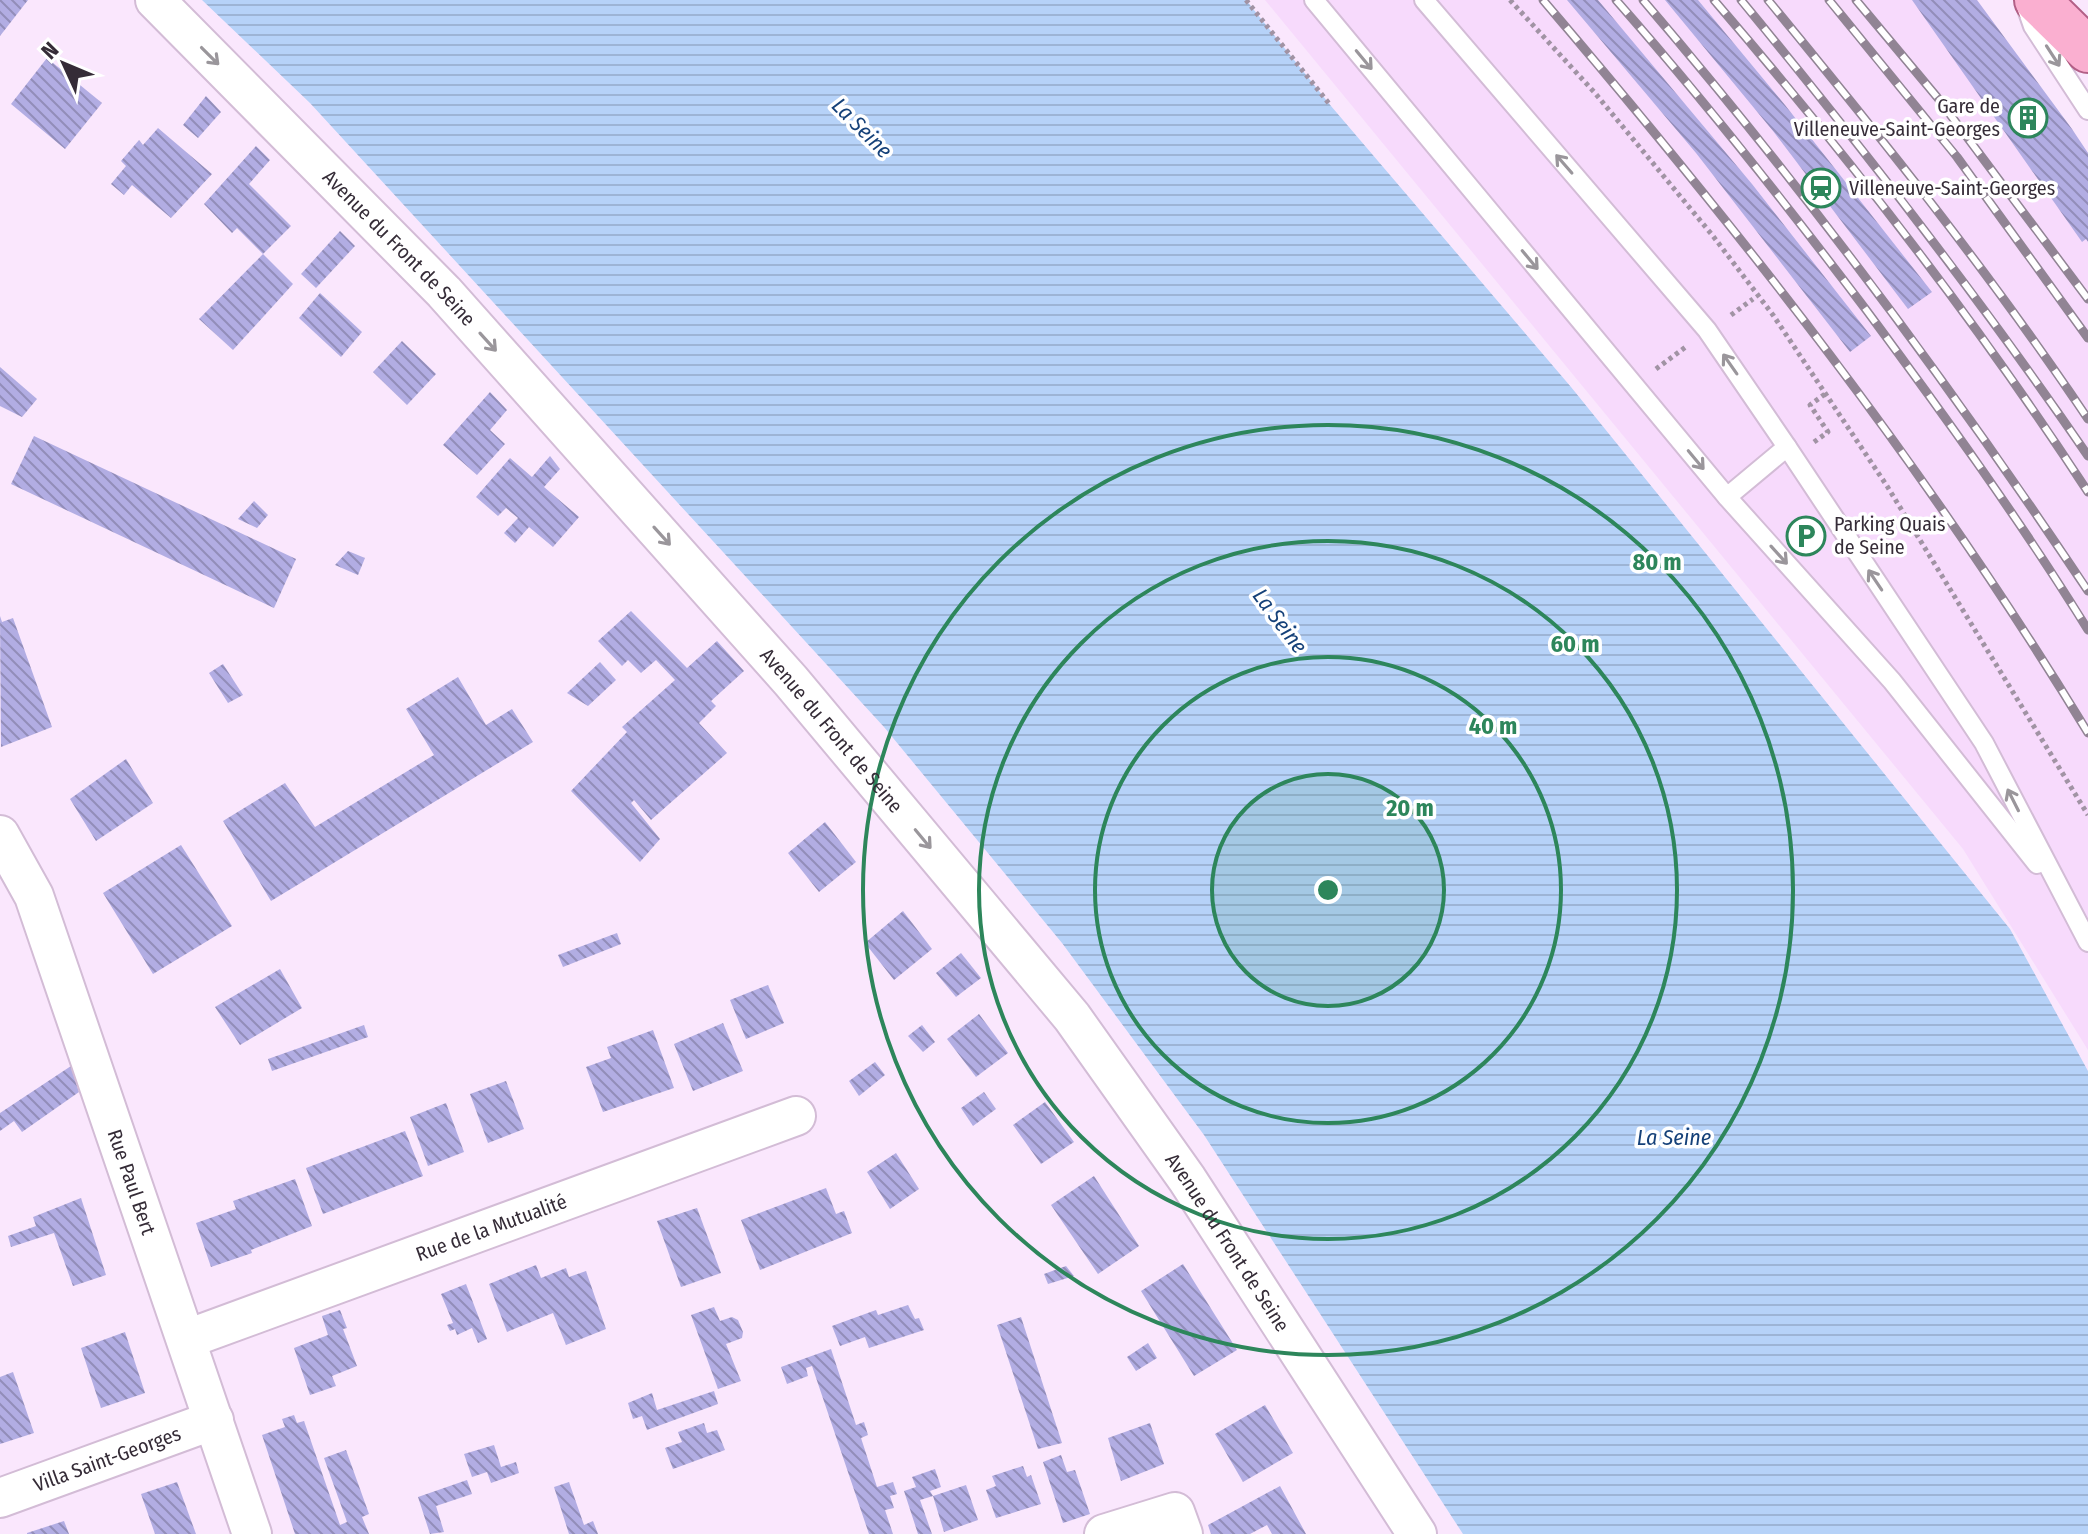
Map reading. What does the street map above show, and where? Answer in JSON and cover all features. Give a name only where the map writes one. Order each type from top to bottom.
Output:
[{"type":"main road","points":[[2037,0],[2088,50]]},
{"type":"street","name":"Avenue du Front de Seine","points":[[155,0],[444,292],[791,681],[1072,1017],[1187,1179],[1417,1534]]},
{"type":"street","name":"Rue Paul Bert","points":[[0,835],[34,896],[252,1534]]},
{"type":"street","name":"Rue de la Mutualité","points":[[187,1339],[796,1116]]},
{"type":"street","name":"Villa Saint-Georges","points":[[0,1498],[214,1420]]},
{"type":"street","points":[[1104,1534],[1175,1512],[1183,1534]]},
{"type":"lane","points":[[1314,0],[1727,497],[1892,681],[2061,894]]},
{"type":"lane","points":[[1424,0],[1707,330],[1984,743],[2088,942]]},
{"type":"lane","points":[[2023,0],[2033,26],[2088,110]]},
{"type":"lane","points":[[1727,497],[1787,447]]},
{"type":"path","points":[[1246,0],[1331,106]]},
{"type":"path","points":[[1510,0],[1595,93],[1713,236],[1773,315],[1887,486],[2088,815]]},
{"type":"path","points":[[1734,313],[1753,299]]},
{"type":"path","points":[[1825,394],[1810,405],[1826,429]]},
{"type":"shaded area","points":[[1265,0],[1977,0],[2088,153],[2088,1050],[1963,849]]},
{"type":"water","name":"La Seine","points":[[202,0],[1246,0],[1331,106],[1571,387],[2010,929],[2088,1071],[2088,1534],[1463,1534],[1204,1135],[1062,943],[884,727],[310,103]]},
{"type":"building","points":[[0,0],[28,0],[0,36]]},
{"type":"building","points":[[1567,0],[1598,0],[1752,184],[1871,336],[1850,352],[1696,153]]},
{"type":"building","points":[[1665,0],[1698,0],[1932,292],[1908,309],[1773,131]]},
{"type":"building","name":"Gare de Villeneuve-Saint-Georges","points":[[1912,0],[1977,0],[2072,129],[2088,153],[2088,242],[2086,239],[2082,242]]},
{"type":"building","points":[[47,58],[102,103],[65,149],[11,104]]},
{"type":"building","points":[[206,96],[221,112],[198,138],[183,125]]},
{"type":"building","points":[[158,128],[212,174],[171,218],[132,185],[124,195],[111,184],[126,166],[121,161],[139,140],[143,145]]},
{"type":"building","points":[[256,146],[270,160],[249,184],[291,226],[263,254],[237,228],[232,233],[204,204]]},
{"type":"building","points":[[340,231],[355,246],[316,288],[301,274]]},
{"type":"building","points":[[263,254],[293,284],[233,350],[199,319]]},
{"type":"building","points":[[320,293],[362,332],[341,357],[299,318]]},
{"type":"building","points":[[402,341],[436,374],[407,405],[373,372]]},
{"type":"building","points":[[0,367],[37,399],[22,417],[0,406]]},
{"type":"building","points":[[490,392],[507,410],[490,430],[505,444],[477,475],[443,445]]},
{"type":"building","points":[[34,436],[296,559],[274,608],[11,484]]},
{"type":"building","points":[[550,456],[560,469],[544,487],[579,517],[553,547],[529,527],[515,543],[504,533],[518,518],[506,508],[498,516],[476,497],[510,458],[532,477]]},
{"type":"building","points":[[254,501],[268,515],[257,528],[238,519]]},
{"type":"building","points":[[348,551],[365,558],[358,575],[335,565]]},
{"type":"building","points":[[631,611],[687,668],[717,641],[744,671],[711,701],[716,706],[699,723],[727,753],[651,820],[634,800],[631,803],[660,839],[640,862],[571,791],[627,732],[622,727],[675,680],[656,660],[641,673],[628,660],[622,666],[598,641]]},
{"type":"building","points":[[0,616],[2,622],[13,618],[52,727],[1,747]]},
{"type":"building","points":[[600,662],[616,680],[588,706],[567,693]]},
{"type":"building","points":[[223,664],[243,695],[228,703],[209,673]]},
{"type":"building","points":[[458,677],[486,725],[512,709],[533,742],[271,901],[223,821],[285,783],[315,827],[434,755],[406,709]]},
{"type":"building","points":[[126,759],[153,803],[96,841],[70,799]]},
{"type":"building","points":[[825,822],[856,862],[819,892],[788,853]]},
{"type":"building","points":[[181,845],[232,926],[153,974],[103,893]]},
{"type":"building","points":[[903,911],[932,949],[894,980],[865,943]]},
{"type":"building","points":[[617,933],[621,944],[563,967],[558,955]]},
{"type":"building","points":[[961,953],[981,978],[956,997],[936,973]]},
{"type":"building","points":[[280,969],[302,1008],[240,1045],[215,1007]]},
{"type":"building","points":[[768,985],[784,1023],[746,1039],[730,1000]]},
{"type":"building","points":[[979,1014],[1008,1053],[976,1077],[947,1039]]},
{"type":"building","points":[[723,1023],[743,1071],[693,1091],[674,1044]]},
{"type":"building","points":[[364,1025],[368,1037],[272,1071],[268,1059]]},
{"type":"building","points":[[922,1025],[935,1042],[923,1052],[908,1036]]},
{"type":"building","points":[[653,1030],[674,1088],[603,1112],[586,1067],[611,1058],[607,1047]]},
{"type":"building","points":[[875,1062],[885,1075],[859,1096],[849,1081]]},
{"type":"building","points":[[71,1066],[79,1092],[22,1132],[14,1121],[0,1131],[0,1113]]},
{"type":"building","points":[[506,1081],[524,1129],[488,1143],[470,1094]]},
{"type":"building","points":[[984,1092],[996,1109],[973,1126],[961,1108]]},
{"type":"building","points":[[1045,1102],[1074,1142],[1041,1164],[1013,1125]]},
{"type":"building","points":[[446,1103],[464,1152],[428,1166],[410,1117]]},
{"type":"building","points":[[405,1131],[423,1176],[323,1214],[306,1168]]},
{"type":"building","points":[[896,1153],[919,1189],[890,1209],[867,1172]]},
{"type":"building","points":[[1094,1176],[1139,1246],[1098,1274],[1051,1205]]},
{"type":"building","points":[[295,1179],[312,1226],[251,1250],[252,1253],[211,1267],[196,1223],[236,1209],[233,1201]]},
{"type":"building","points":[[826,1188],[836,1214],[844,1211],[852,1233],[760,1270],[741,1220]]},
{"type":"building","points":[[81,1198],[106,1275],[73,1286],[54,1233],[11,1247],[8,1236],[36,1226],[33,1217]]},
{"type":"building","points":[[697,1208],[721,1273],[681,1287],[657,1221]]},
{"type":"building","points":[[1183,1264],[1237,1350],[1194,1376],[1141,1291]]},
{"type":"building","points":[[536,1265],[541,1278],[566,1268],[569,1277],[586,1271],[606,1329],[566,1345],[553,1313],[507,1332],[489,1284]]},
{"type":"building","points":[[1066,1266],[1074,1276],[1048,1284],[1044,1274]]},
{"type":"building","points":[[466,1284],[487,1339],[478,1343],[472,1328],[457,1335],[455,1329],[450,1331],[447,1325],[453,1323],[441,1294]]},
{"type":"building","points":[[908,1305],[924,1330],[869,1348],[865,1337],[840,1346],[832,1326],[876,1310],[878,1315]]},
{"type":"building","points":[[714,1307],[720,1321],[732,1317],[738,1320],[743,1332],[742,1338],[726,1344],[741,1381],[718,1389],[691,1315]]},
{"type":"building","points":[[340,1310],[347,1328],[343,1329],[357,1366],[332,1376],[336,1386],[310,1395],[294,1348],[328,1335],[322,1316]]},
{"type":"building","points":[[1021,1317],[1062,1443],[1038,1449],[997,1325]]},
{"type":"building","points":[[125,1332],[145,1393],[101,1408],[81,1348]]},
{"type":"building","points":[[1148,1343],[1157,1358],[1136,1371],[1127,1357]]},
{"type":"building","points":[[831,1349],[856,1425],[864,1422],[868,1435],[861,1438],[877,1487],[893,1482],[897,1494],[890,1496],[894,1508],[885,1510],[893,1534],[869,1534],[812,1366],[806,1368],[808,1376],[787,1384],[781,1367]]},
{"type":"building","points":[[13,1372],[34,1433],[0,1444],[0,1377]]},
{"type":"building","points":[[714,1391],[718,1404],[647,1430],[642,1416],[633,1419],[628,1403],[652,1393],[657,1410]]},
{"type":"building","points":[[1265,1405],[1293,1453],[1243,1482],[1215,1434]]},
{"type":"building","points":[[294,1415],[297,1423],[304,1421],[340,1525],[347,1522],[324,1458],[346,1450],[369,1514],[362,1517],[369,1534],[295,1534],[262,1435],[285,1427],[282,1419]]},
{"type":"building","points":[[704,1423],[707,1433],[717,1430],[725,1450],[673,1469],[665,1448],[682,1442],[678,1432]]},
{"type":"building","points":[[1150,1423],[1164,1464],[1121,1481],[1108,1438]]},
{"type":"building","points":[[494,1445],[501,1467],[516,1462],[519,1473],[491,1483],[487,1472],[472,1477],[464,1454]]},
{"type":"building","points":[[1061,1455],[1067,1472],[1075,1470],[1090,1514],[1063,1523],[1043,1462]]},
{"type":"building","points":[[1023,1466],[1027,1477],[1031,1475],[1041,1504],[996,1518],[986,1490],[996,1486],[992,1476]]},
{"type":"building","points":[[935,1469],[941,1487],[930,1491],[933,1496],[920,1500],[932,1534],[918,1534],[904,1491],[916,1487],[912,1477]]},
{"type":"building","points":[[467,1480],[472,1494],[436,1506],[444,1532],[430,1534],[418,1497]]},
{"type":"building","points":[[177,1482],[196,1534],[155,1534],[141,1494]]},
{"type":"building","points":[[569,1482],[584,1525],[593,1521],[598,1534],[569,1534],[554,1487]]},
{"type":"building","points":[[966,1485],[978,1520],[944,1532],[933,1496]]},
{"type":"building","points":[[1280,1486],[1306,1534],[1272,1534],[1267,1525],[1250,1534],[1211,1534],[1208,1525]]},
{"type":"building","points":[[64,1521],[69,1534],[27,1534],[27,1533]]},
{"type":"railway","points":[[1543,0],[1761,265],[1830,356],[1964,541],[2088,733]]},
{"type":"railway","points":[[1616,0],[1744,153],[1867,311],[1981,468],[2088,630]]},
{"type":"railway","points":[[1643,0],[1761,143],[1874,289],[2088,591]]},
{"type":"railway","points":[[1714,0],[1813,118],[1909,240],[2001,364],[2088,492]]},
{"type":"railway","points":[[1741,0],[1920,224],[2088,456]]},
{"type":"railway","points":[[1768,0],[1933,206],[2088,419]]},
{"type":"railway","points":[[1829,0],[1957,157],[2088,338]]},
{"type":"railway","points":[[1856,0],[1937,97],[2088,299]]},
{"type":"place","name":"Gare de Villeneuve-Saint-Georges","points":[[2028,118]]},
{"type":"place","name":"Villeneuve-Saint-Georges","points":[[1821,188]]},
{"type":"place","name":"Parking Quais de Seine","points":[[1806,536]]}]
